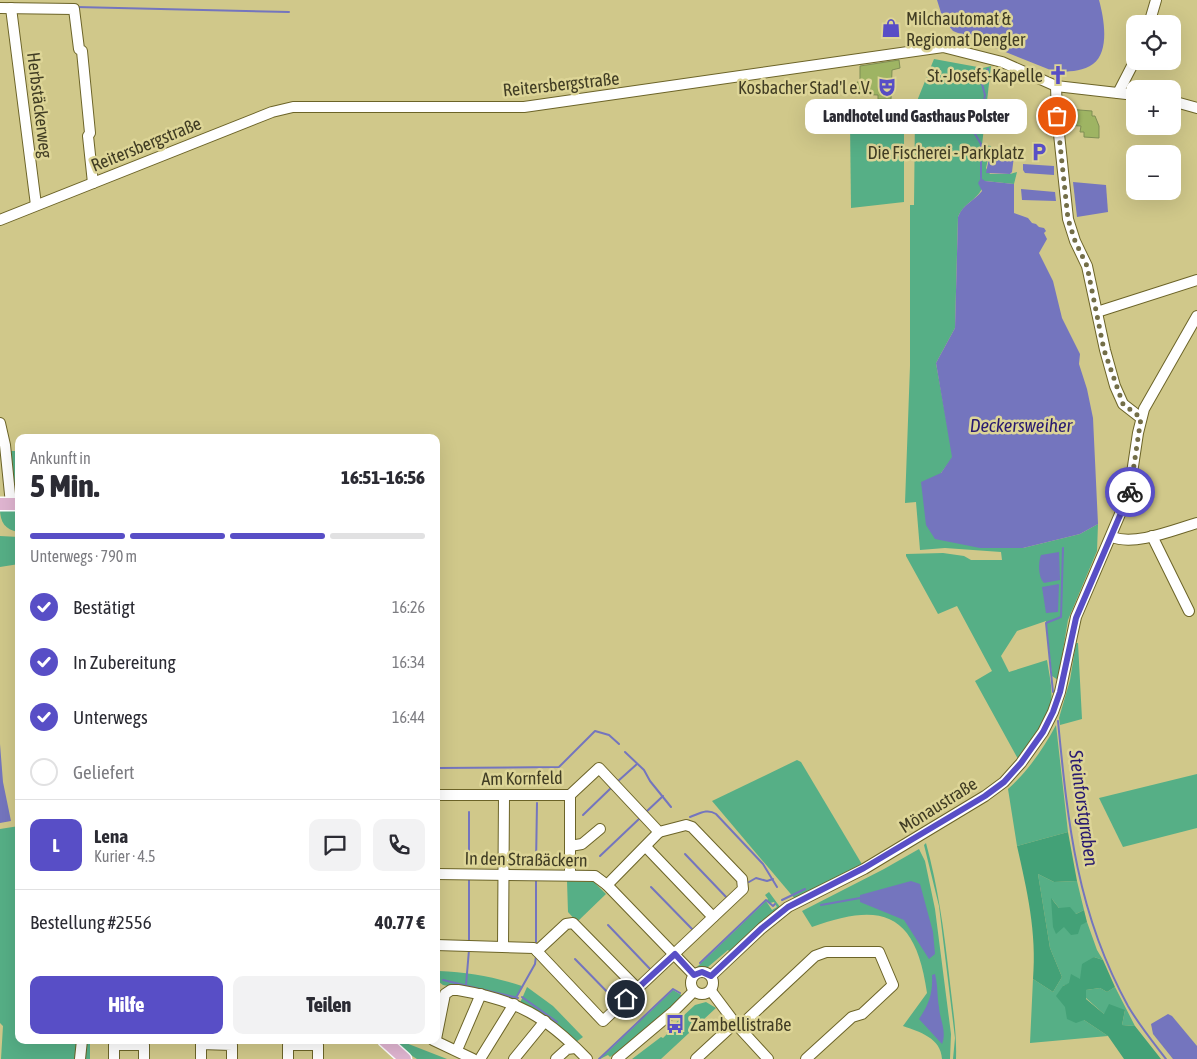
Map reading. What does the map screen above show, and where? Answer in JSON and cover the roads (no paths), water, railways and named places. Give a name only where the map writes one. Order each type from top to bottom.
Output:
[{"type":"main road","points":[[388,1044],[401,1058]]},
{"type":"street","points":[[1152,15],[1156,0]]},
{"type":"street","points":[[0,8],[74,9],[79,49],[82,50],[93,183]]},
{"type":"street","name":"Herbstäckerweg","points":[[12,8],[36,205]]},
{"type":"street","name":"Reitersbergstraße","points":[[0,220],[272,112],[293,107],[524,107],[943,47],[1002,62],[1056,86],[1126,94]]},
{"type":"street","points":[[1118,93],[1130,70]]},
{"type":"street","points":[[1056,86],[1057,116],[1068,219],[1075,241],[1087,266],[1104,350],[1115,386],[1123,404],[1141,418]]},
{"type":"street","points":[[1181,103],[1197,108]]},
{"type":"street","points":[[1097,312],[1197,280]]},
{"type":"street","name":"Mönaustraße","points":[[711,976],[762,928],[788,907],[901,847],[985,796],[1004,782],[1033,746],[1053,712],[1060,692],[1076,618],[1126,503],[1132,482],[1141,418],[1150,396],[1197,316]]},
{"type":"street","points":[[0,423],[5,445],[10,504]]},
{"type":"street","points":[[1112,536],[1129,540],[1152,536],[1197,523]]},
{"type":"street","points":[[1152,536],[1189,611]]},
{"type":"street","name":"Am Kornfeld","points":[[440,795],[570,795],[599,768],[659,832]]},
{"type":"street","points":[[570,795],[570,875]]},
{"type":"street","points":[[502,946],[504,796]]},
{"type":"street","points":[[440,945],[530,947],[537,951],[603,1021],[744,886],[742,879],[689,826],[659,832],[607,885]]},
{"type":"street","points":[[570,846],[582,844],[600,829]]},
{"type":"street","points":[[646,847],[713,917]]},
{"type":"street","name":"In den Straßäckern","points":[[440,874],[595,876],[607,885],[694,975]]},
{"type":"street","points":[[537,951],[566,924],[573,923],[637,988]]},
{"type":"street","points":[[696,1059],[815,956],[826,952],[879,952],[893,985],[862,1014],[852,1017],[806,1059]]},
{"type":"street","points":[[702,972],[711,976],[714,982],[711,991],[703,994],[694,991],[691,984],[694,975],[702,972]]},
{"type":"street","points":[[440,1017],[447,992],[458,990],[481,994],[514,1004],[545,1021],[564,1036],[587,1059]]},
{"type":"street","points":[[616,1059],[674,1011],[694,991]]},
{"type":"street","points":[[711,991],[737,1025],[768,1059]]},
{"type":"street","points":[[457,1050],[481,994]]},
{"type":"street","points":[[480,1059],[514,1004]]},
{"type":"street","points":[[514,1059],[545,1021]]},
{"type":"street","points":[[440,1042],[473,1059]]},
{"type":"street","points":[[80,1059],[82,1044]]},
{"type":"street","points":[[201,1059],[201,1044],[232,1045],[232,1059]]},
{"type":"street","points":[[114,1059],[114,1045],[144,1045],[144,1059]]},
{"type":"street","points":[[288,1059],[288,1045],[318,1045],[318,1059]]},
{"type":"street","points":[[556,1059],[567,1049],[575,1048]]},
{"type":"water","points":[[937,0],[1099,0],[1104,25],[1102,51],[1093,64],[1086,68],[1062,72],[1058,68],[1053,71],[953,31],[943,19]]},
{"type":"water","points":[[995,148],[1012,150],[1014,156],[1012,172],[1010,174],[986,173],[990,153]]},
{"type":"water","points":[[1023,164],[1054,166],[1054,175],[1025,173]]},
{"type":"water","name":"Deckersweiher","points":[[981,178],[985,181],[1014,184],[1014,213],[1028,218],[1032,223],[1044,228],[1046,231],[1044,233],[1047,239],[1039,253],[1053,281],[1062,318],[1080,354],[1079,364],[1093,418],[1098,524],[1080,534],[1023,548],[980,548],[935,539],[926,525],[921,482],[941,473],[952,457],[936,363],[955,328],[958,217],[963,209],[982,191],[978,183]]},
{"type":"water","points":[[1073,182],[1106,185],[1108,212],[1077,217]]},
{"type":"water","points":[[1021,189],[1055,192],[1056,201],[1022,200]]},
{"type":"water","points":[[1059,552],[1060,580],[1044,583],[1039,570],[1041,555]]},
{"type":"water","points":[[1059,584],[1058,612],[1046,613],[1042,587]]},
{"type":"water","points":[[0,744],[3,782],[11,821],[0,823]]},
{"type":"water","points":[[911,881],[920,884],[933,932],[935,954],[929,959],[904,920],[860,902],[860,895]]},
{"type":"water","points":[[935,974],[944,1030],[942,1044],[919,1019],[930,998],[932,975]]},
{"type":"water","points":[[1168,1014],[1172,1016],[1197,1046],[1197,1059],[1173,1059],[1153,1034],[1151,1024]]},
{"type":"waterway","points":[[76,7],[289,12]]},
{"type":"waterway","name":"Steinforstgraben","points":[[981,178],[981,144],[975,134],[975,119],[983,106],[985,95],[982,84],[988,69]]},
{"type":"waterway","name":"Steinforstgraben","points":[[1053,692],[1046,623],[1061,617],[1063,548]]},
{"type":"waterway","name":"Steinforstgraben","points":[[1058,721],[1071,832],[1086,902],[1097,937],[1128,1006],[1141,1027],[1166,1059]]},
{"type":"waterway","points":[[440,768],[559,767],[595,731],[609,735],[619,744]]},
{"type":"waterway","points":[[625,752],[644,770],[650,781],[671,807]]},
{"type":"waterway","points":[[617,782],[637,764]]},
{"type":"waterway","points":[[583,815],[612,787]]},
{"type":"waterway","points":[[646,812],[663,796]]},
{"type":"waterway","points":[[536,864],[537,803]]},
{"type":"waterway","points":[[469,812],[469,864]]},
{"type":"waterway","points":[[690,817],[706,812],[716,814],[763,864],[777,887]]},
{"type":"waterway","points":[[600,856],[640,818]]},
{"type":"waterway","points":[[685,854],[728,899]]},
{"type":"waterway","points":[[749,882],[756,878],[767,881],[773,879]]},
{"type":"waterway","points":[[469,880],[469,941]]},
{"type":"waterway","points":[[536,881],[536,942]]},
{"type":"waterway","points":[[651,887],[693,930]]},
{"type":"waterway","points":[[782,900],[805,889]]},
{"type":"waterway","points":[[821,905],[860,898]]},
{"type":"waterway","points":[[700,963],[766,900],[773,906],[775,904]]},
{"type":"waterway","points":[[608,925],[651,970]]},
{"type":"waterway","points":[[466,985],[469,950]]},
{"type":"waterway","points":[[517,996],[535,964],[536,956]]},
{"type":"waterway","points":[[575,959],[617,1002]]},
{"type":"waterway","points":[[443,980],[518,998]]},
{"type":"waterway","points":[[599,1059],[673,989],[680,993]]},
{"type":"waterway","points":[[522,997],[557,1022]]},
{"type":"place","name":"Milchautomat & Regiomat Dengler","points":[[891,28]]},
{"type":"place","name":"St.-Josefs-Kapelle","points":[[1058,75]]},
{"type":"place","name":"Kosbacher Stad'l e.V.","points":[[887,87]]},
{"type":"place","name":"Landhotel und Gasthaus Polster","points":[[1057,116]]},
{"type":"place","name":"Die Fischerei - Parkplatz","points":[[1039,152]]},
{"type":"place","name":"Zambellistraße","points":[[675,1024]]}]
